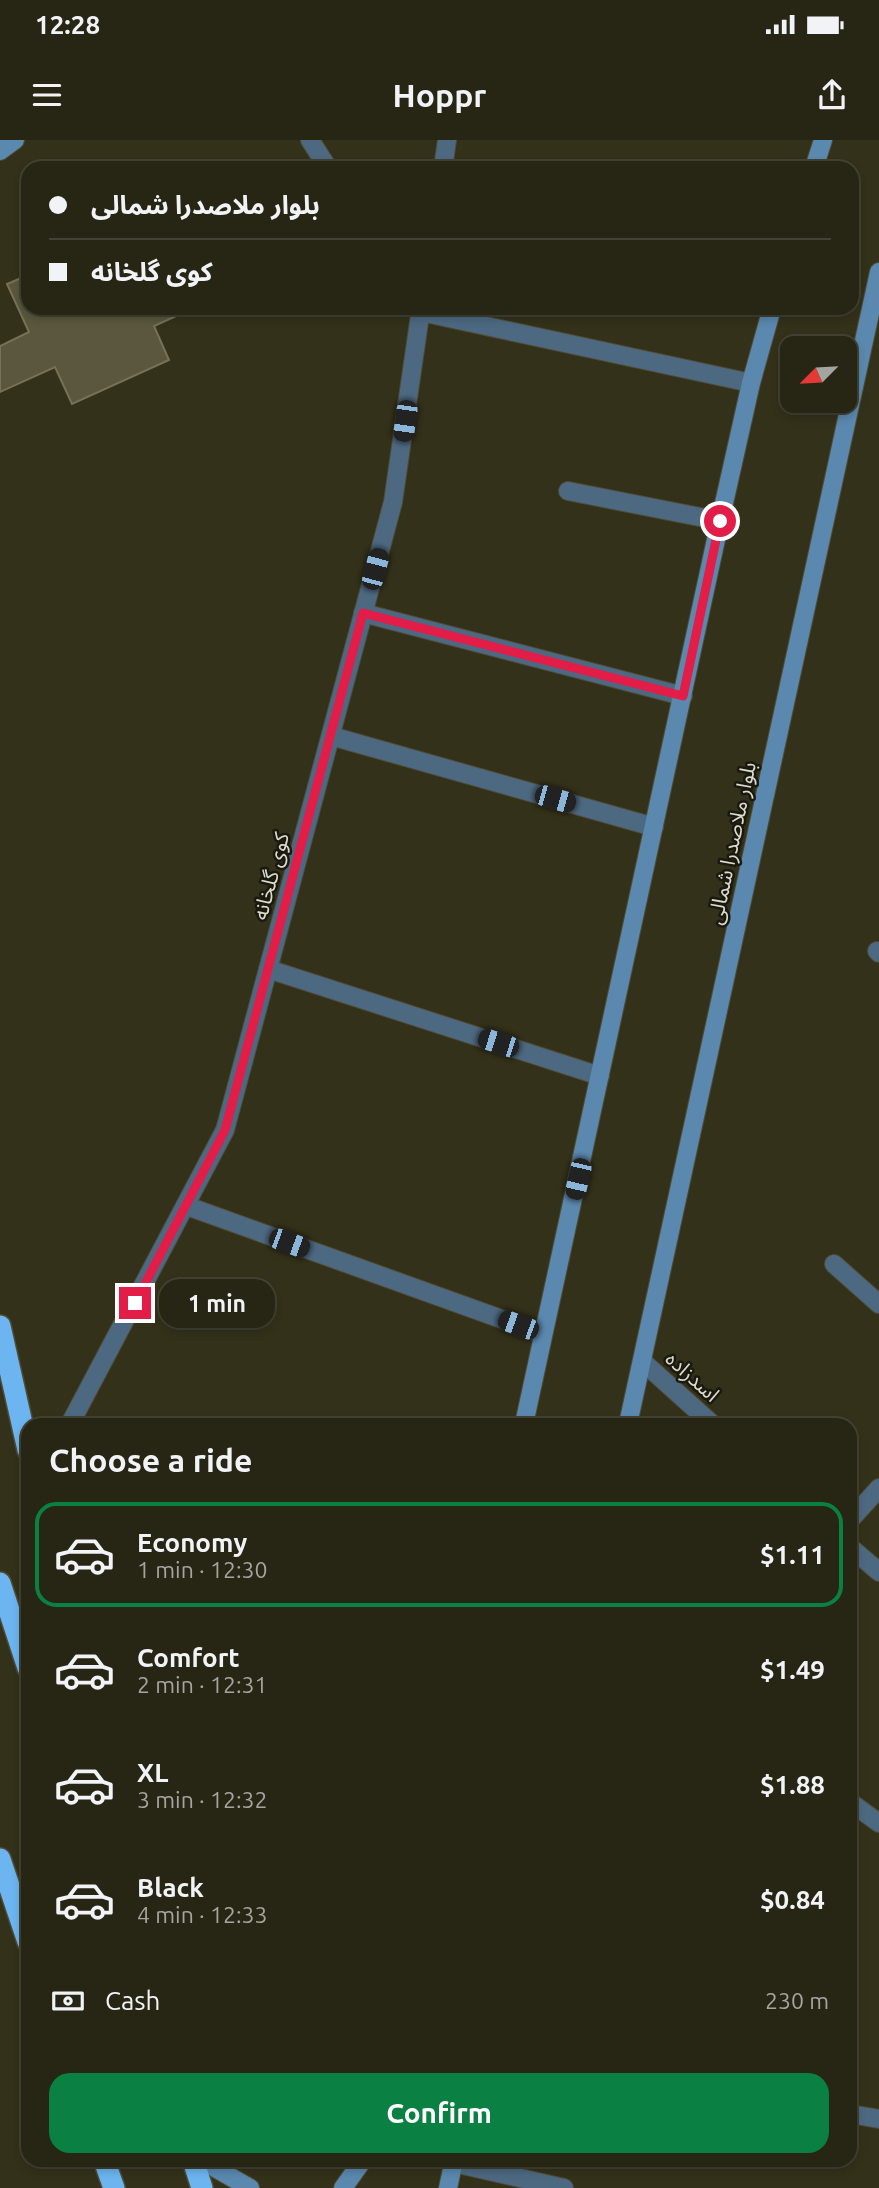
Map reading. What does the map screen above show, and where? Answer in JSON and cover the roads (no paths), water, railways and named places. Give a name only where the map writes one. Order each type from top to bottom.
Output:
[{"type":"highway","points":[[0,1326],[21,1419]]},
{"type":"highway","points":[[0,1583],[21,1647]]},
{"type":"highway","points":[[0,1859],[21,1921]]},
{"type":"highway","points":[[106,2167],[114,2188]]},
{"type":"highway","points":[[195,2167],[202,2188]]},
{"type":"main road","points":[[0,151],[15,140]]},
{"type":"main road","points":[[816,161],[823,140]]},
{"type":"main road","name":"بلوار ملاصدرا شمالی","points":[[629,1418],[879,272]]},
{"type":"main road","points":[[525,1418],[720,521],[751,383],[770,315]]},
{"type":"main road","points":[[213,2167],[250,2188]]},
{"type":"main road","points":[[343,2188],[358,2167]]},
{"type":"main road","points":[[448,2188],[453,2167]]},
{"type":"street","points":[[310,140],[324,161]]},
{"type":"street","points":[[444,161],[447,140]]},
{"type":"street","name":"کوی گلخانه","points":[[74,1418],[225,1130],[393,502],[419,315]]},
{"type":"street","points":[[447,315],[751,383]]},
{"type":"street","points":[[568,491],[720,521]]},
{"type":"street","points":[[363,613],[683,696]]},
{"type":"street","points":[[331,736],[654,827]]},
{"type":"street","points":[[268,969],[600,1076]]},
{"type":"street","points":[[187,1206],[543,1334]]},
{"type":"street","points":[[834,1264],[879,1304]]},
{"type":"street","name":"اسدزاده","points":[[643,1362],[705,1418]]},
{"type":"street","points":[[857,1512],[879,1488]]},
{"type":"street","points":[[857,1553],[879,1572]]},
{"type":"street","points":[[857,1807],[879,1823]]},
{"type":"street","points":[[857,2115],[879,2119]]},
{"type":"street","points":[[478,2167],[564,2188]]}]
